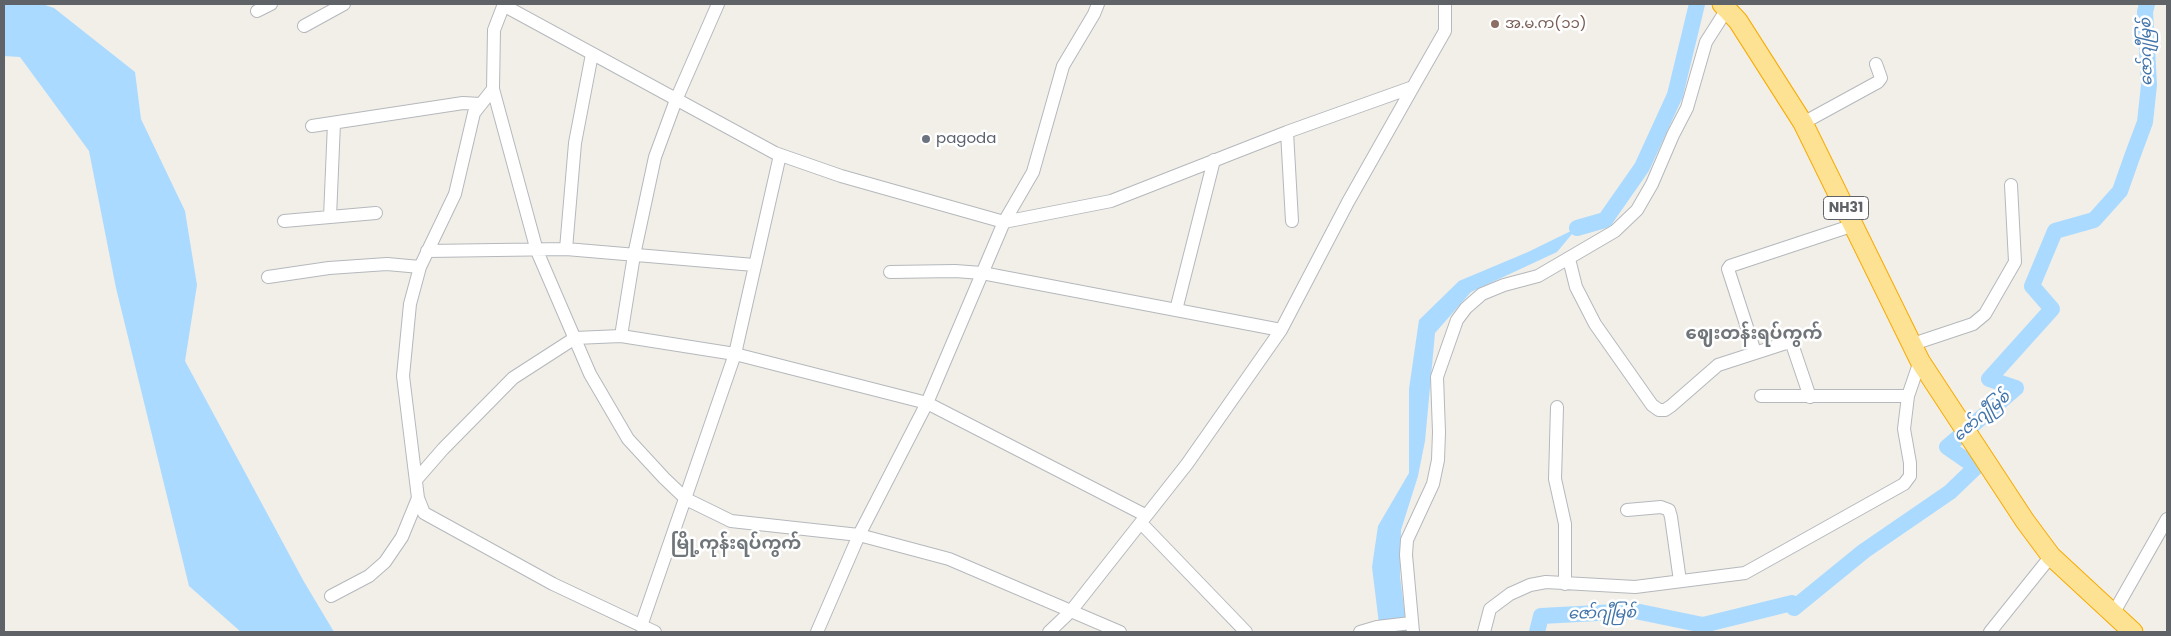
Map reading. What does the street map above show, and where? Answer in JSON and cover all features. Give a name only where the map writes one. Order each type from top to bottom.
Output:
[{"type":"highway","name":"NH31","points":[[1725,6],[1738,21],[1802,124],[1916,352],[2025,521],[2051,556],[2133,632]]},
{"type":"street","points":[[257,11],[271,4]]},
{"type":"street","points":[[304,26],[325,8],[344,4]]},
{"type":"street","points":[[1120,632],[949,558],[859,535],[731,521],[686,499],[664,478],[628,439],[590,374],[537,250],[493,89],[494,30],[504,4],[676,100],[780,155],[841,176],[1004,222],[1111,201],[1287,132],[1413,87]]},
{"type":"street","points":[[621,336],[634,255],[655,157],[676,100],[718,4]]},
{"type":"street","points":[[822,631],[859,535],[927,403],[1004,222],[1033,172],[1063,66],[1098,4]]},
{"type":"street","points":[[1049,632],[1071,610],[1187,464],[1281,330],[1348,202],[1444,31],[1445,4]]},
{"type":"street","points":[[1360,632],[1377,627],[1411,626],[1406,555],[1407,540],[1433,484],[1438,460],[1437,377],[1457,320],[1466,308],[1482,294],[1504,285],[1538,276],[1615,231],[1637,210],[1652,184],[1687,108],[1706,42],[1725,6]]},
{"type":"street","points":[[566,249],[575,143],[592,54]]},
{"type":"street","points":[[1802,124],[1878,82],[1881,78],[1876,64]]},
{"type":"street","points":[[493,89],[474,113],[455,194],[426,251],[410,304],[403,376],[418,498],[424,513],[553,584],[654,632]]},
{"type":"street","points":[[312,126],[463,103],[480,104]]},
{"type":"street","points":[[330,217],[334,123]]},
{"type":"street","points":[[1287,132],[1292,221]]},
{"type":"street","points":[[641,626],[735,354],[780,155]]},
{"type":"street","points":[[1176,310],[1214,160]]},
{"type":"street","points":[[1484,632],[1490,609],[1510,594],[1530,585],[1546,582],[1635,587],[1745,573],[1904,484],[1910,476],[1910,464],[1904,429],[1916,352],[1973,324],[1986,314],[2015,262],[2011,185]]},
{"type":"street","points":[[284,221],[376,213]]},
{"type":"street","points":[[1755,352],[1728,269],[1730,266],[1854,225]]},
{"type":"street","points":[[426,251],[566,249],[754,265]]},
{"type":"street","points":[[1569,259],[1576,287],[1595,324],[1652,405],[1659,410],[1666,410],[1718,365],[1786,343],[1791,344],[1810,398]]},
{"type":"street","points":[[268,277],[329,268],[387,264],[420,267]]},
{"type":"street","points":[[890,272],[955,271],[982,273],[1281,330]]},
{"type":"street","points":[[416,480],[443,449],[514,378],[576,338],[621,336],[735,354],[927,403],[1143,519],[1246,632]]},
{"type":"street","points":[[1761,396],[1810,398],[1908,396]]},
{"type":"street","points":[[1557,407],[1555,479],[1565,524],[1565,584]]},
{"type":"street","points":[[331,596],[369,576],[385,562],[402,537],[418,498]]},
{"type":"street","points":[[1627,510],[1661,507],[1668,510],[1671,517],[1680,581]]},
{"type":"street","points":[[2113,614],[2167,519]]},
{"type":"street","points":[[1990,632],[2051,556]]},
{"type":"water","points":[[4,4],[42,4],[54,8],[135,72],[141,119],[185,211],[197,285],[185,361],[303,580],[334,632],[241,632],[189,586],[116,288],[89,151],[20,57],[4,56]]},
{"type":"water","points":[[1577,228],[1557,252],[1471,292],[1435,333],[1425,441],[1418,476],[1401,530],[1400,576],[1407,632],[1380,632],[1372,567],[1378,526],[1409,473],[1409,389],[1419,320],[1459,281],[1528,252]]},
{"type":"waterway","points":[[1577,228],[1605,220],[1642,167],[1675,95],[1697,4]]},
{"type":"waterway","name":"ဇော်ဂျီမြစ်","points":[[1537,632],[1541,616],[1635,611],[1703,625],[1792,603],[1794,608],[1864,551],[1950,492],[1976,467],[1947,447],[2016,388],[1989,379],[2052,309],[2032,286],[2055,231],[2094,220],[2120,191],[2145,122],[2149,85],[2145,12],[2147,4]]},
{"type":"place","name":"အ.မ.က(၁၁)","points":[[1495,24]]},
{"type":"place","name":"pagoda","points":[[926,139]]},
{"type":"district","name":"ဈေးတန်းရပ်ကွက်","points":[[1754,334]]},
{"type":"district","name":"မြို့ကုန်းရပ်ကွက်","points":[[736,544]]}]
